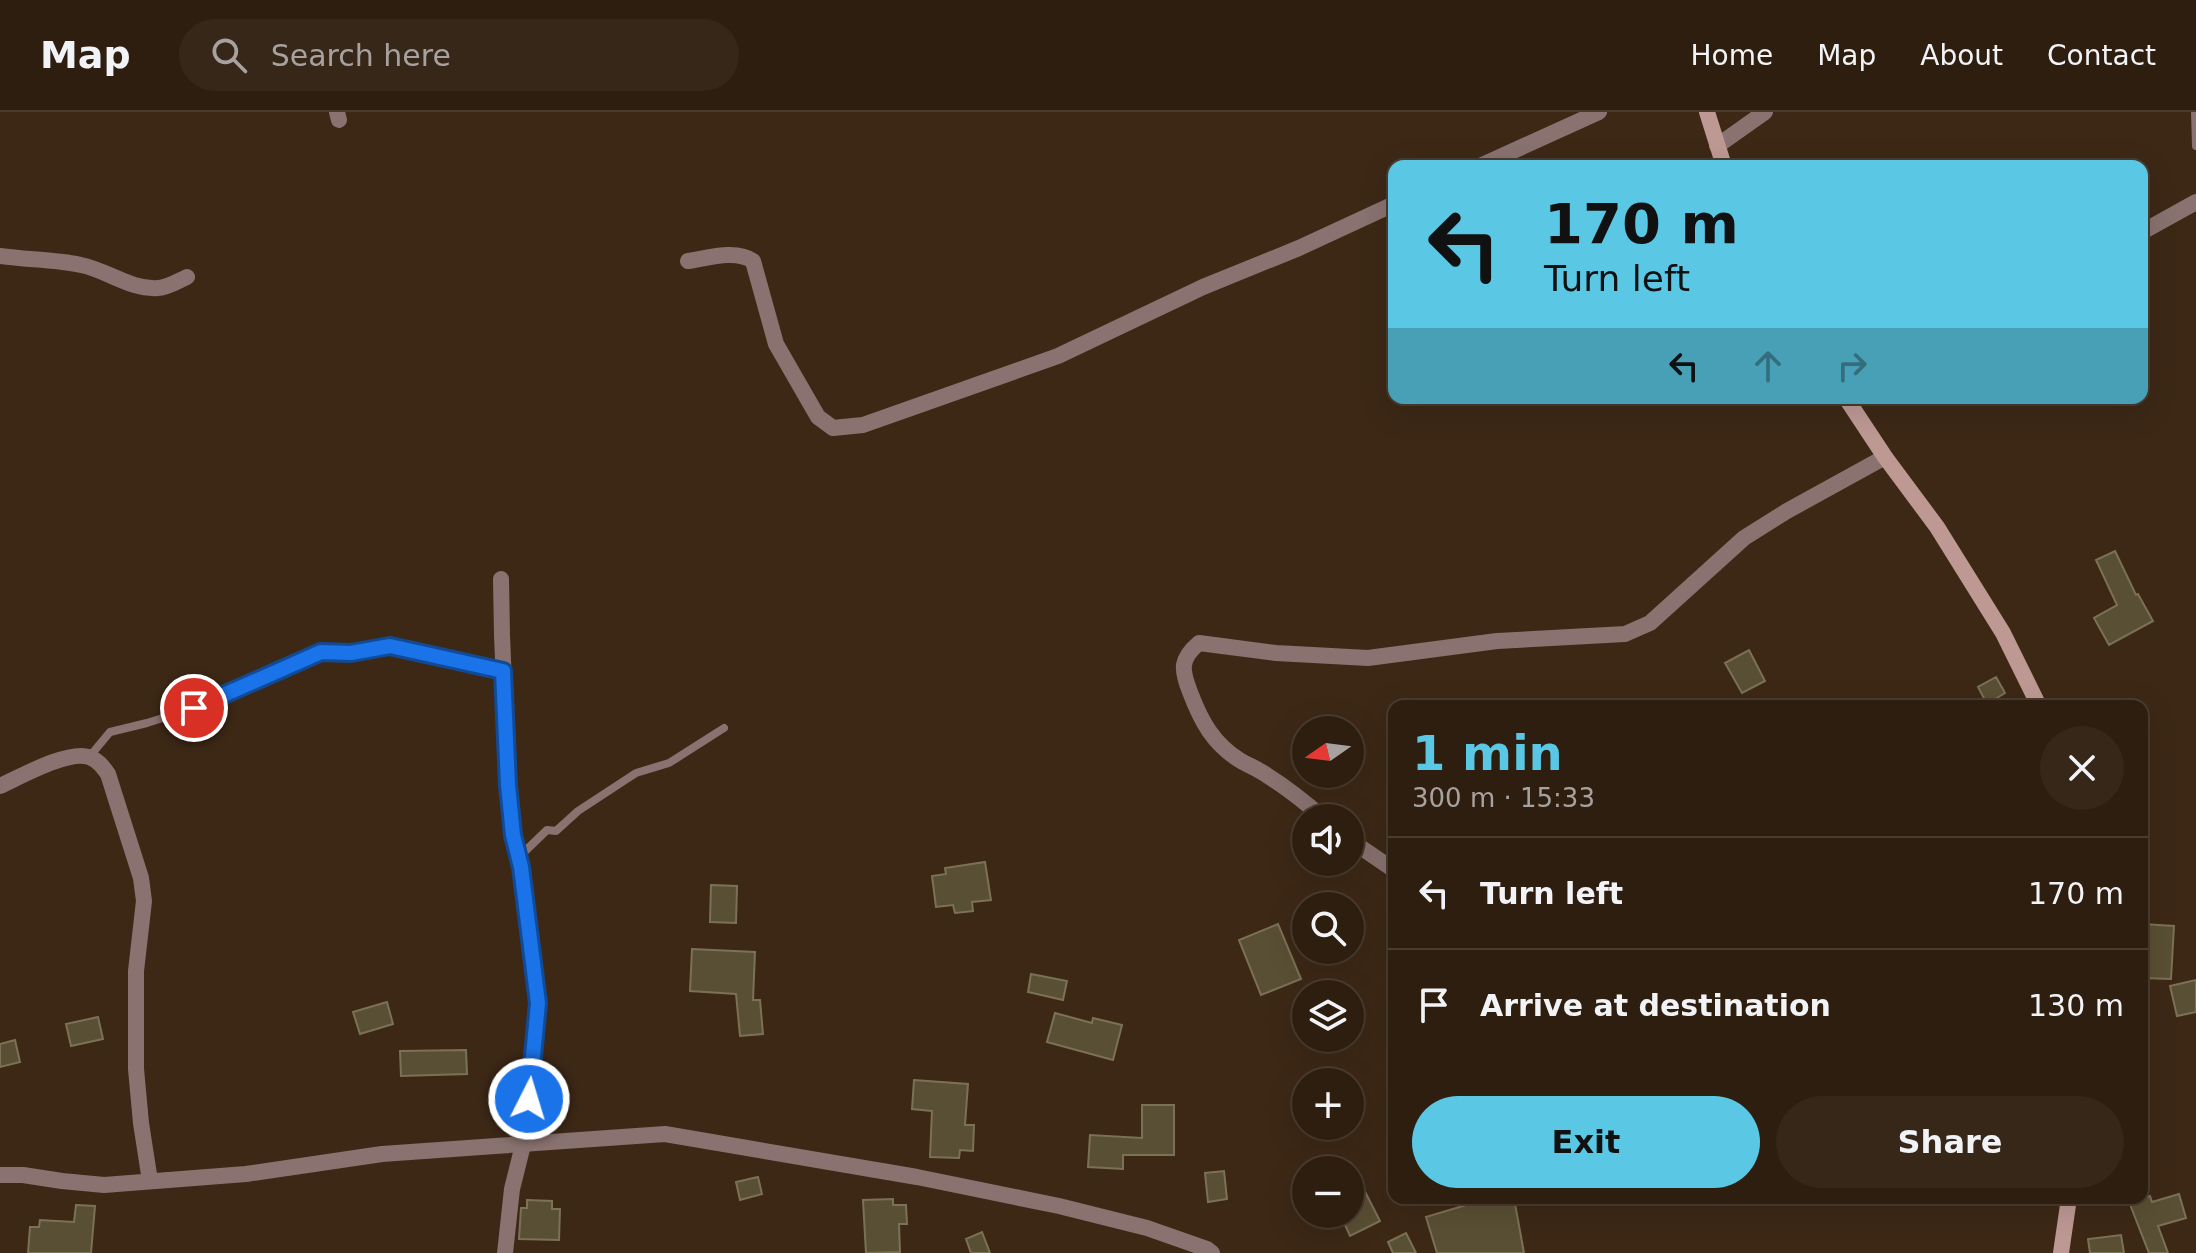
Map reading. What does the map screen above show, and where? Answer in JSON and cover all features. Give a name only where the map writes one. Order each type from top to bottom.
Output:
[{"type":"street","points":[[1493,160],[1599,112]]},
{"type":"street","points":[[1707,112],[1722,160]]},
{"type":"street","points":[[1717,146],[1765,112]]},
{"type":"street","points":[[2148,229],[2196,202]]},
{"type":"street","points":[[688,261],[730,255],[745,256],[753,261],[776,344],[818,417],[833,428],[863,425],[1058,356],[1203,287],[1299,248],[1388,207]]},
{"type":"street","points":[[0,256],[82,265],[146,288],[160,289],[187,277]]},
{"type":"street","points":[[1850,404],[1937,527],[2003,633],[2036,700]]},
{"type":"street","points":[[1305,804],[1268,775],[1239,760],[1219,744],[1201,721],[1182,665],[1187,653],[1199,643],[1276,653],[1368,658],[1497,641],[1625,634],[1650,623],[1744,538],[1885,457]]},
{"type":"street","points":[[501,579],[509,798],[538,1003],[523,1145],[512,1189],[505,1253]]},
{"type":"street","points":[[0,786],[72,756],[89,757],[101,764],[108,774],[141,878],[144,901],[136,971],[136,1069],[150,1181]]},
{"type":"street","points":[[1364,850],[1388,866]]},
{"type":"street","points":[[0,1175],[104,1185],[246,1174],[382,1154],[665,1134],[917,1177],[1059,1206],[1147,1228],[1212,1253]]},
{"type":"street","points":[[2061,1253],[2068,1204]]},
{"type":"lane","points":[[2195,112],[2196,146]]},
{"type":"lane","points":[[89,757],[110,732],[194,708],[321,652],[351,653],[390,646],[503,671]]},
{"type":"lane","points":[[518,857],[547,830],[556,831],[578,811],[636,773],[669,763],[724,728]]},
{"type":"building","points":[[2115,551],[2136,595],[2153,621],[2109,645],[2094,618],[2117,605],[2096,560]]},
{"type":"building","points":[[1749,650],[1765,681],[1742,693],[1725,663]]},
{"type":"building","points":[[1996,677],[2005,693],[1994,700],[1985,700],[1978,687]]},
{"type":"building","points":[[985,862],[991,900],[972,902],[973,911],[955,913],[953,905],[936,907],[932,876],[946,874],[945,868]]},
{"type":"building","points":[[711,885],[737,886],[736,923],[710,922]]},
{"type":"building","points":[[1278,924],[1292,964],[1301,979],[1292,980],[1261,995],[1239,940]]},
{"type":"building","points":[[2148,924],[2174,926],[2171,979],[2148,978]]},
{"type":"building","points":[[692,949],[755,952],[753,1000],[760,1000],[763,1034],[740,1036],[736,994],[690,991]]},
{"type":"building","points":[[1031,974],[1067,981],[1063,1000],[1028,992]]},
{"type":"building","points":[[2196,980],[2196,1012],[2177,1016],[2170,986]]},
{"type":"building","points":[[387,1002],[393,1024],[360,1034],[353,1012]]},
{"type":"building","points":[[1055,1013],[1092,1023],[1093,1018],[1122,1025],[1113,1060],[1047,1042]]},
{"type":"building","points":[[98,1017],[103,1039],[71,1046],[66,1024]]},
{"type":"building","points":[[15,1040],[20,1062],[0,1067],[0,1044]]},
{"type":"building","points":[[466,1050],[467,1074],[401,1076],[400,1051]]},
{"type":"building","points":[[914,1080],[968,1084],[965,1125],[974,1125],[973,1151],[960,1150],[959,1158],[930,1157],[932,1111],[912,1109]]},
{"type":"building","points":[[1142,1105],[1174,1105],[1174,1155],[1123,1155],[1123,1169],[1088,1167],[1090,1135],[1142,1138]]},
{"type":"building","points":[[1224,1171],[1227,1199],[1208,1202],[1205,1173]]},
{"type":"building","points":[[758,1177],[762,1194],[740,1200],[736,1182]]},
{"type":"building","points":[[1364,1190],[1380,1221],[1350,1236],[1346,1228],[1364,1228]]},
{"type":"building","points":[[2179,1194],[2186,1218],[2158,1226],[2168,1253],[2149,1253],[2131,1207],[2131,1204],[2148,1204],[2150,1196],[2152,1202]]},
{"type":"building","points":[[893,1199],[893,1205],[906,1205],[907,1224],[899,1224],[900,1252],[866,1253],[863,1200]]},
{"type":"building","points":[[527,1200],[552,1201],[552,1209],[560,1209],[559,1240],[519,1239],[521,1208],[527,1208]]},
{"type":"building","points":[[1470,1204],[1515,1204],[1524,1253],[1437,1253],[1426,1217]]},
{"type":"building","points":[[76,1205],[95,1206],[91,1253],[28,1253],[30,1227],[39,1227],[40,1220],[74,1222]]},
{"type":"building","points":[[982,1232],[990,1253],[971,1253],[966,1239]]},
{"type":"building","points":[[1406,1233],[1416,1253],[1393,1253],[1388,1242]]},
{"type":"building","points":[[2121,1235],[2124,1253],[2090,1253],[2088,1239]]},
{"type":"route","points":[[194,708],[321,652],[351,653],[390,646],[503,671],[513,835],[521,867],[538,1003],[529,1099]]}]
